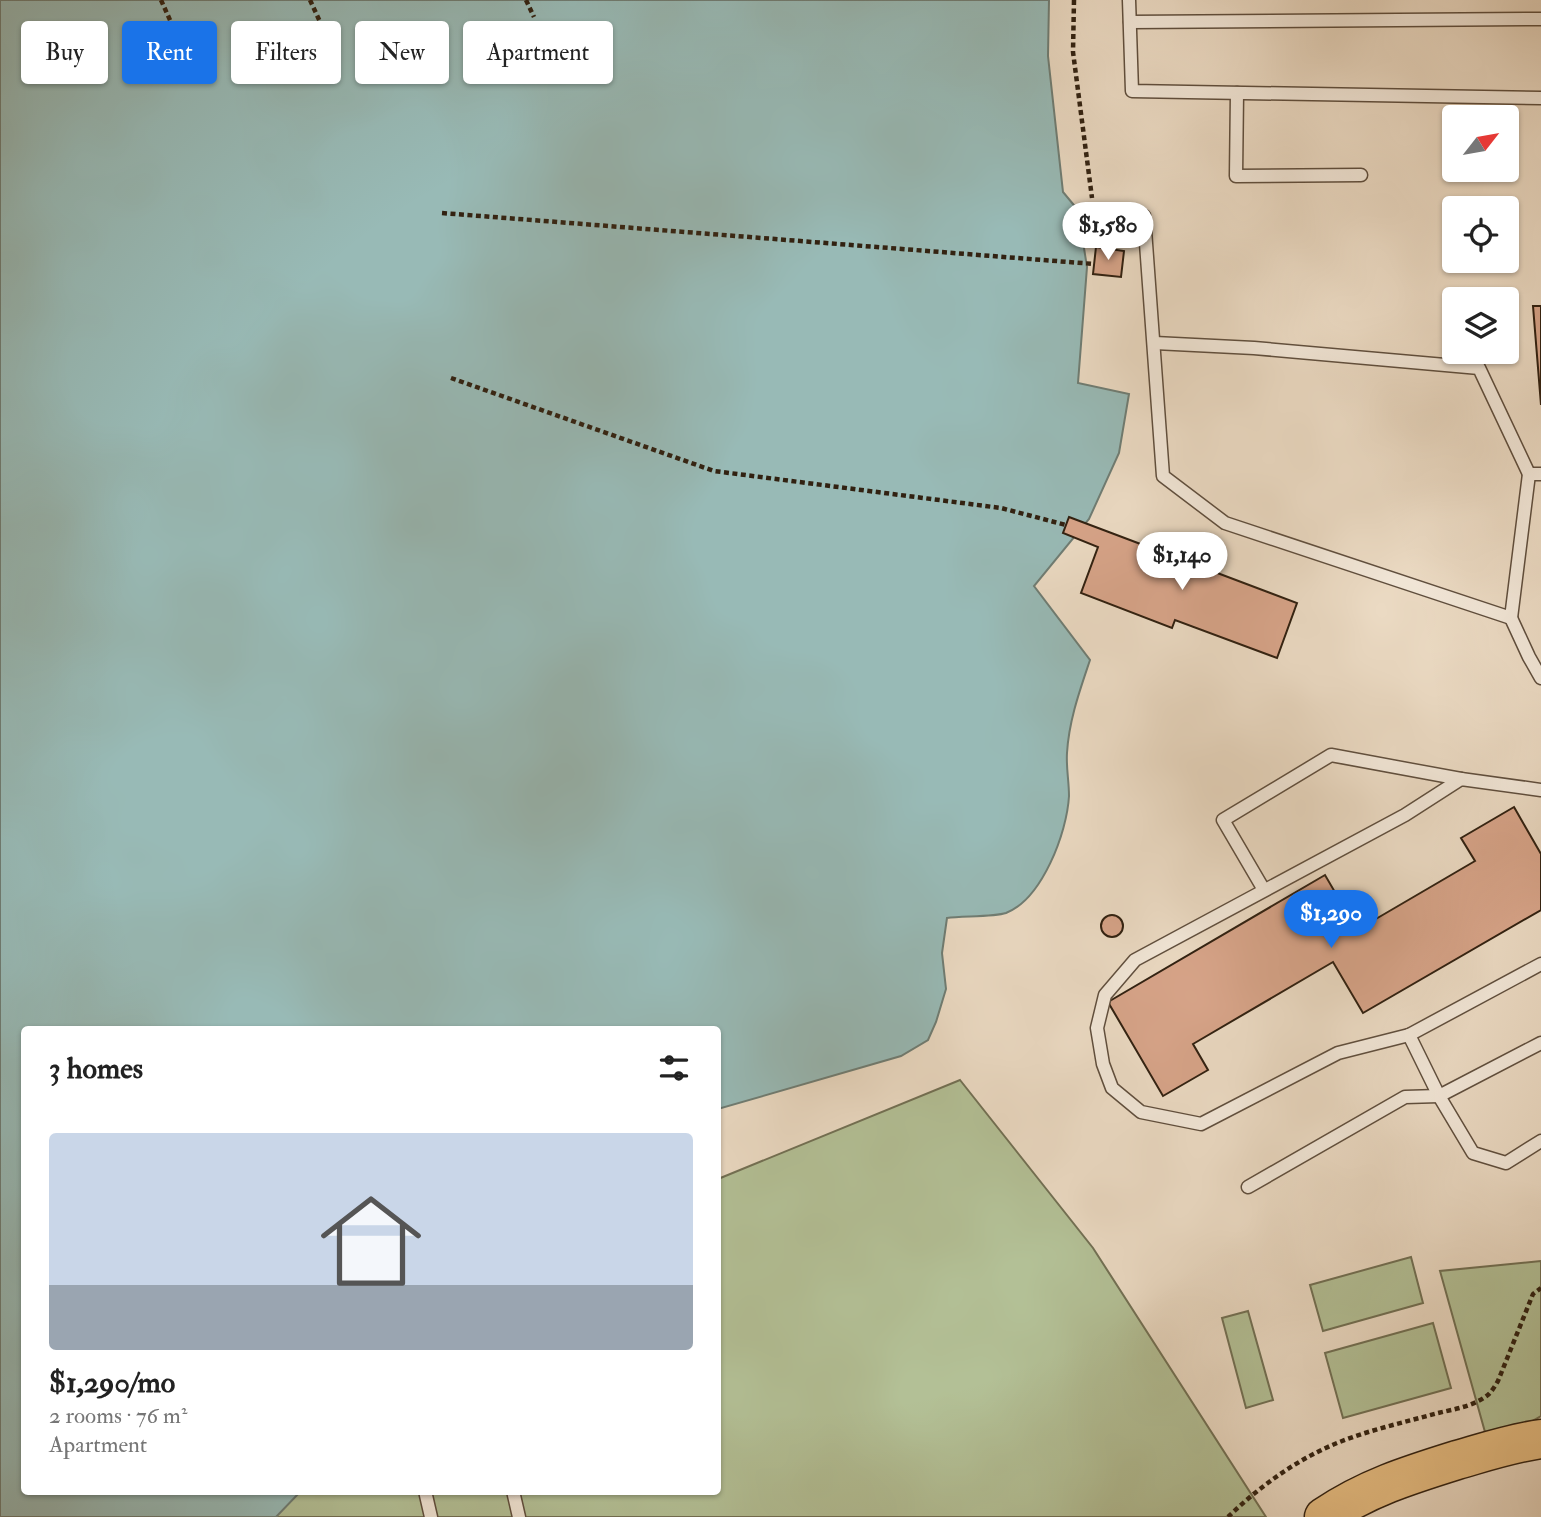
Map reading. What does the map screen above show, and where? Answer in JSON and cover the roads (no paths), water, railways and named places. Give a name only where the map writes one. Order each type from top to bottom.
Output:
[{"type":"highway","points":[[1324,1517],[1364,1492],[1396,1479],[1533,1438]]},
{"type":"lane","points":[[1129,0],[1132,92],[1541,98]]},
{"type":"lane","points":[[1130,22],[1541,19]]},
{"type":"lane","points":[[1237,93],[1236,176],[1361,175]]},
{"type":"lane","points":[[1144,216],[1163,477],[1225,523],[1511,618]]},
{"type":"lane","points":[[1155,343],[1254,348],[1479,368],[1535,474],[1511,618],[1541,678]]},
{"type":"lane","points":[[1264,890],[1223,820],[1331,755],[1461,779],[1541,790]]},
{"type":"lane","points":[[1461,779],[1405,816],[1135,960],[1105,995],[1097,1028],[1103,1064],[1112,1088],[1141,1112],[1201,1124],[1338,1053],[1409,1035],[1541,964]]},
{"type":"lane","points":[[1409,1035],[1473,1153],[1506,1163],[1541,1141]]},
{"type":"lane","points":[[1248,1186],[1405,1097],[1440,1096],[1541,1043]]},
{"type":"lane","points":[[426,1495],[431,1517]]},
{"type":"lane","points":[[514,1495],[519,1517]]},
{"type":"water","points":[[0,0],[1049,0],[1048,56],[1063,192],[1078,210],[1087,267],[1078,383],[1129,394],[1119,453],[1089,519],[1034,586],[1090,660],[1070,729],[1067,758],[1069,796],[1058,846],[1041,880],[1019,905],[1001,914],[947,918],[942,953],[946,989],[928,1040],[901,1056],[721,1108],[721,1026],[21,1026],[21,1495],[297,1495],[276,1517],[0,1517]]}]
